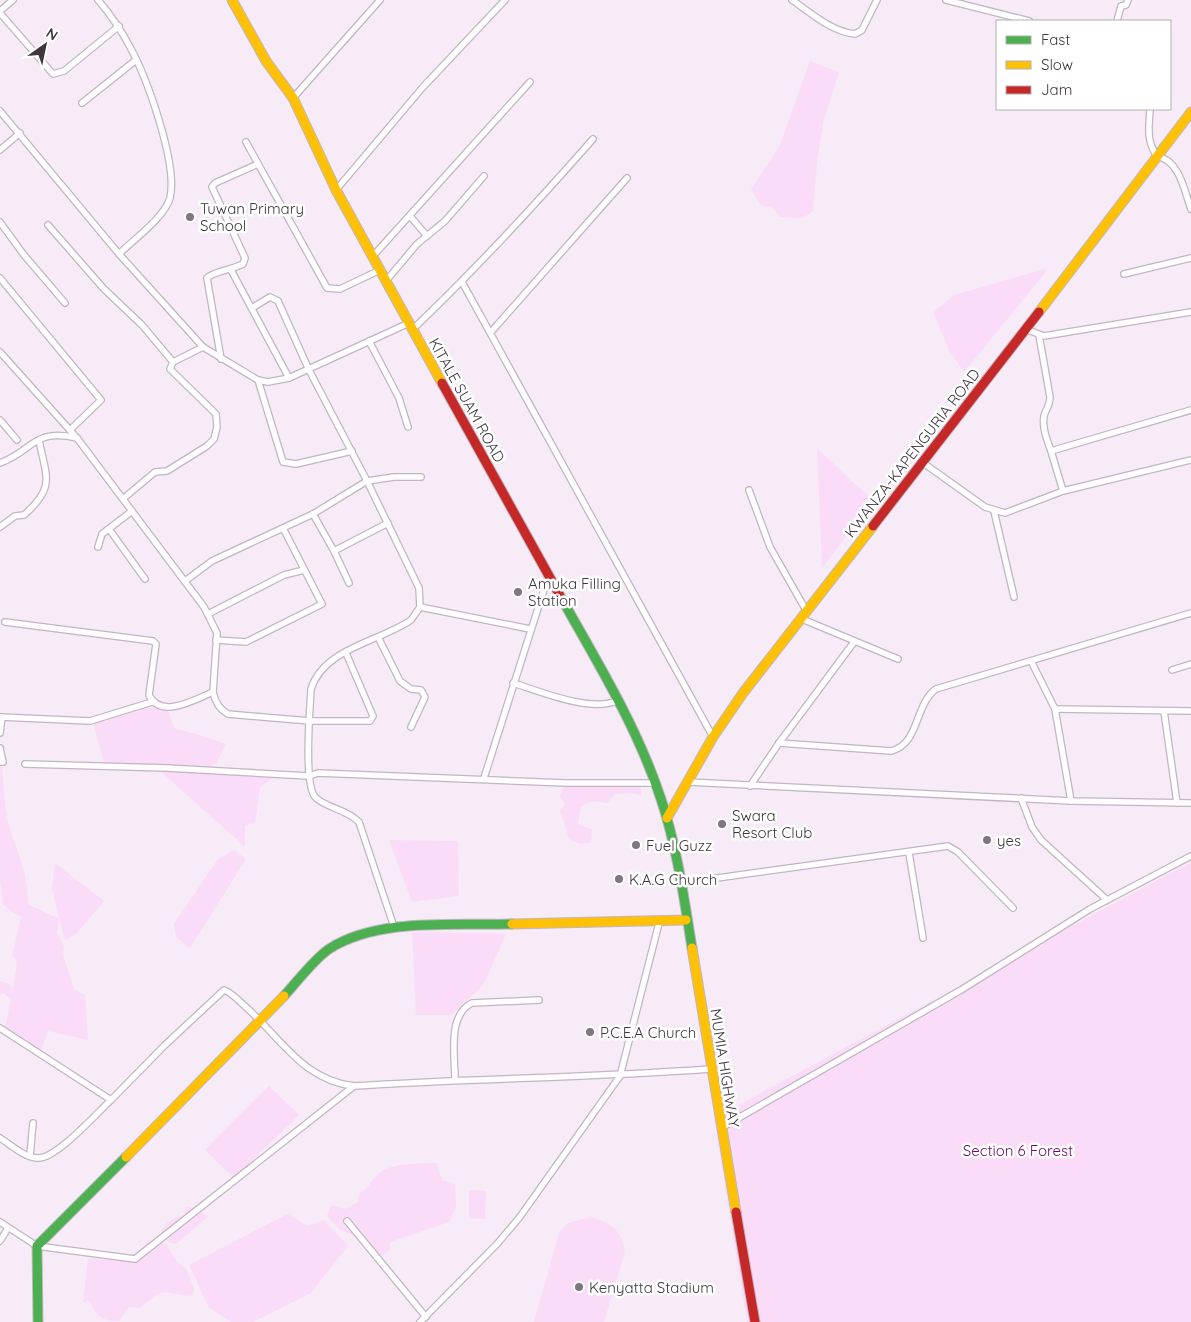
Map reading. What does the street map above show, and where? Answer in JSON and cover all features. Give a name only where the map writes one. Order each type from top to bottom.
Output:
[{"type":"main road","name":"KITALE SUAM ROAD","points":[[232,0],[266,61],[293,98],[336,190],[617,702],[655,783],[667,818]]},
{"type":"main road","name":"KWANZA-KAPENGURIA ROAD","points":[[667,818],[713,738],[743,693],[1025,330],[1191,112]]},
{"type":"main road","name":"MUMIA HIGHWAY","points":[[667,818],[681,883],[710,1069],[755,1322]]},
{"type":"main road","points":[[38,1322],[37,1246],[261,1021],[328,950],[350,936],[394,927],[660,919],[686,920]]},
{"type":"street","points":[[13,0],[0,12],[53,74],[64,71],[119,26]]},
{"type":"street","points":[[98,0],[119,26],[136,60],[163,136],[170,176],[170,198],[154,221],[118,254]]},
{"type":"street","points":[[293,98],[380,0]]},
{"type":"street","points":[[336,190],[423,87],[505,0]]},
{"type":"street","points":[[792,0],[823,22],[844,32],[855,34],[862,30],[877,0]]},
{"type":"street","points":[[946,0],[1026,20]]},
{"type":"street","points":[[1117,20],[1121,6],[1126,5],[1128,0]]},
{"type":"street","points":[[82,103],[136,60]]},
{"type":"street","points":[[373,256],[530,82]]},
{"type":"street","points":[[1150,110],[1148,137],[1157,156],[1165,158],[1173,164],[1191,209]]},
{"type":"street","points":[[0,111],[118,254],[203,347],[258,380],[268,382],[289,378],[369,341],[411,326],[462,282],[525,216],[593,139]]},
{"type":"street","points":[[0,150],[20,133]]},
{"type":"street","points":[[246,142],[327,288],[340,290],[380,270]]},
{"type":"street","points":[[221,359],[207,278],[243,264],[244,254],[212,187],[215,183],[258,164]]},
{"type":"street","points":[[386,281],[417,244],[444,221],[484,176]]},
{"type":"street","points":[[491,332],[627,178]]},
{"type":"street","points":[[410,216],[427,236]]},
{"type":"street","points":[[0,222],[24,255],[65,303]]},
{"type":"street","points":[[48,225],[104,289],[142,325],[173,362]]},
{"type":"street","points":[[1124,274],[1191,258]]},
{"type":"street","points":[[231,270],[289,378]]},
{"type":"street","points":[[0,278],[101,400],[70,430]]},
{"type":"street","points":[[462,282],[713,738]]},
{"type":"street","points":[[252,308],[270,296],[278,301],[308,370],[352,451],[418,582],[420,607],[411,620],[327,663],[314,680],[311,689],[308,776],[311,793],[318,800],[352,814],[359,822],[394,927]]},
{"type":"street","points":[[1025,330],[1039,335],[1117,326],[1191,312]]},
{"type":"street","points":[[1039,335],[1050,397],[1050,405],[1044,420],[1045,436],[1063,491]]},
{"type":"street","points":[[369,341],[399,398],[408,427]]},
{"type":"street","points":[[124,498],[155,472],[167,471],[207,446],[214,439],[217,427],[216,414],[170,369],[173,362],[203,347]]},
{"type":"street","points":[[0,352],[77,438],[124,498],[208,614],[215,626],[213,692],[219,708],[228,714],[310,721],[367,722],[372,719],[346,653]]},
{"type":"street","points":[[258,380],[283,462],[296,464],[352,451]]},
{"type":"street","points":[[1051,452],[1191,410]]},
{"type":"street","points":[[0,420],[17,440]]},
{"type":"street","points":[[0,463],[32,442],[53,435],[77,438]]},
{"type":"street","points":[[0,527],[15,516],[24,515],[46,490],[47,479],[39,440]]},
{"type":"street","points":[[922,462],[985,507],[1005,513],[1063,491],[1191,460]]},
{"type":"street","points":[[184,581],[212,561],[312,514],[367,481],[394,477],[421,477]]},
{"type":"street","points":[[749,490],[770,547],[804,616],[854,642],[898,659]]},
{"type":"street","points":[[98,547],[99,539],[132,511]]},
{"type":"street","points":[[994,511],[1014,597]]},
{"type":"street","points":[[312,514],[334,551],[349,583]]},
{"type":"street","points":[[334,551],[388,523]]},
{"type":"street","points":[[216,640],[246,642],[322,604],[283,528]]},
{"type":"street","points":[[109,529],[145,579]]},
{"type":"street","points":[[208,614],[284,575],[304,570]]},
{"type":"street","points":[[484,778],[530,629],[549,576]]},
{"type":"street","points":[[420,607],[530,629]]},
{"type":"street","points":[[779,743],[891,751],[899,749],[908,741],[928,698],[936,689],[1191,613]]},
{"type":"street","points":[[5,622],[153,641],[156,644],[149,696],[152,702]]},
{"type":"street","points":[[378,637],[400,681],[411,689],[421,690],[425,697],[411,727]]},
{"type":"street","points":[[750,786],[779,743],[854,642]]},
{"type":"street","points":[[1031,661],[1055,709],[1071,801]]},
{"type":"street","points":[[1172,670],[1191,664]]},
{"type":"street","points":[[513,683],[571,700],[605,706],[617,702]]},
{"type":"street","points":[[0,733],[1,717],[90,720],[152,702],[164,707],[175,707],[213,692]]},
{"type":"street","points":[[1055,709],[1191,711]]},
{"type":"street","points":[[1164,711],[1177,803]]},
{"type":"street","points":[[0,748],[3,762],[0,762]]},
{"type":"street","points":[[25,764],[167,768],[308,776],[318,773],[566,782],[655,783]]},
{"type":"street","points":[[688,782],[1071,801],[1191,803]]},
{"type":"street","points":[[1021,798],[1032,827],[1041,840],[1107,900]]},
{"type":"street","points":[[681,883],[909,853],[940,847],[953,847],[1013,908]]},
{"type":"street","points":[[909,853],[923,938]]},
{"type":"street","points":[[721,1128],[961,990],[1107,900],[1191,856]]},
{"type":"street","points":[[420,1322],[497,1244],[519,1218],[620,1076],[660,919]]},
{"type":"street","points":[[0,1138],[30,1156],[38,1158],[51,1155],[111,1100],[221,991],[226,991],[261,1021],[289,1052],[307,1068],[325,1080],[354,1086],[455,1079],[620,1076],[710,1069]]},
{"type":"street","points":[[455,1079],[455,1037],[460,1013],[466,1006],[472,1003],[539,1000]]},
{"type":"street","points":[[0,1028],[111,1100]]},
{"type":"street","points":[[0,1222],[37,1246],[135,1258],[354,1086]]},
{"type":"street","points":[[30,1156],[33,1123]]},
{"type":"street","points":[[347,1221],[426,1317]]},
{"type":"street","points":[[0,1241],[8,1228]]},
{"type":"green space","points":[[810,61],[839,72],[823,123],[813,211],[803,218],[780,217],[773,208],[761,205],[751,189],[780,145]]},
{"type":"green space","points":[[1045,269],[1045,273],[964,372],[949,350],[933,312],[954,295]]},
{"type":"green space","points":[[817,448],[873,501],[822,568]]},
{"type":"green space","points":[[147,707],[168,711],[175,729],[226,744],[216,764],[209,767],[104,763],[93,722]]},
{"type":"green space","points":[[0,765],[2,765],[7,816],[25,877],[28,904],[59,919],[52,887],[55,863],[104,901],[76,934],[65,940],[59,920],[57,933],[64,947],[63,955],[74,989],[85,995],[88,1040],[48,1031],[41,1050],[5,1028],[11,999],[3,993],[0,995],[0,981],[9,984],[13,989],[17,961],[12,956],[21,917],[3,904],[0,880]]},
{"type":"green space","points":[[159,770],[274,777],[260,787],[255,823],[245,825],[245,847]]},
{"type":"green space","points":[[564,786],[641,787],[641,795],[629,793],[615,794],[608,803],[593,801],[581,807],[578,824],[592,830],[591,842],[580,844],[569,839],[560,810],[565,805],[560,796]]},
{"type":"green space","points":[[389,840],[458,841],[459,896],[412,902]]},
{"type":"green space","points":[[234,850],[246,859],[190,948],[176,937],[174,924],[218,859]]},
{"type":"green space","name":"Section 6 Forest","points":[[1191,862],[1191,1322],[747,1322],[714,1118]]},
{"type":"green space","points":[[412,932],[506,934],[483,985],[451,1015],[416,1015]]},
{"type":"green space","points":[[269,1086],[299,1115],[234,1178],[205,1150]]},
{"type":"green space","points":[[436,1163],[442,1180],[455,1184],[456,1207],[449,1222],[390,1242],[390,1250],[382,1256],[359,1238],[339,1229],[327,1216],[331,1205],[345,1209],[358,1202],[359,1194],[384,1170],[406,1164]]},
{"type":"green space","points":[[469,1190],[486,1191],[485,1219],[469,1218]]},
{"type":"green space","points":[[186,1206],[195,1208],[208,1217],[176,1244],[168,1242],[161,1230],[169,1221],[184,1214]]},
{"type":"green space","points":[[287,1214],[308,1226],[324,1220],[348,1246],[311,1293],[253,1322],[231,1322],[209,1308],[189,1265]]},
{"type":"green space","name":"Kenyatta Stadium","points":[[590,1217],[603,1221],[614,1228],[621,1238],[625,1252],[604,1322],[534,1322],[559,1233],[568,1223]]},
{"type":"green space","points":[[148,1240],[166,1244],[179,1264],[187,1270],[194,1289],[192,1296],[169,1293],[160,1294],[140,1308],[129,1307],[119,1321],[103,1319],[88,1300],[83,1303],[88,1258],[134,1262]]},
{"type":"traffic: fast","points":[[559,594],[628,719],[651,772],[667,817],[680,873],[692,948]]},
{"type":"traffic: fast","points":[[284,996],[323,953],[349,939],[371,932],[418,925],[512,924]]},
{"type":"traffic: fast","points":[[38,1322],[37,1246],[126,1157]]},
{"type":"traffic: slow","points":[[232,0],[266,61],[293,98],[336,190],[442,383]]},
{"type":"traffic: slow","points":[[1039,312],[1191,112]]},
{"type":"traffic: slow","points":[[667,818],[713,737],[743,693],[873,526]]},
{"type":"traffic: slow","points":[[512,924],[686,920]]},
{"type":"traffic: slow","points":[[692,948],[736,1212]]},
{"type":"traffic: slow","points":[[126,1157],[284,996]]},
{"type":"traffic: jam","points":[[873,526],[1039,312]]},
{"type":"traffic: jam","points":[[442,383],[559,594]]},
{"type":"traffic: jam","points":[[736,1212],[755,1322]]},
{"type":"place","name":"Tuwan Primary School","points":[[190,217]]},
{"type":"place","name":"Amuka Filling Station","points":[[518,592]]},
{"type":"place","name":"Swara Resort Club","points":[[722,824]]},
{"type":"place","name":"yes","points":[[987,840]]},
{"type":"place","name":"Fuel Guzz","points":[[636,845]]},
{"type":"place","name":"K.A.G Church","points":[[619,879]]},
{"type":"place","name":"P.C.E.A Church","points":[[590,1032]]},
{"type":"place","name":"Kenyatta Stadium","points":[[579,1287]]}]
